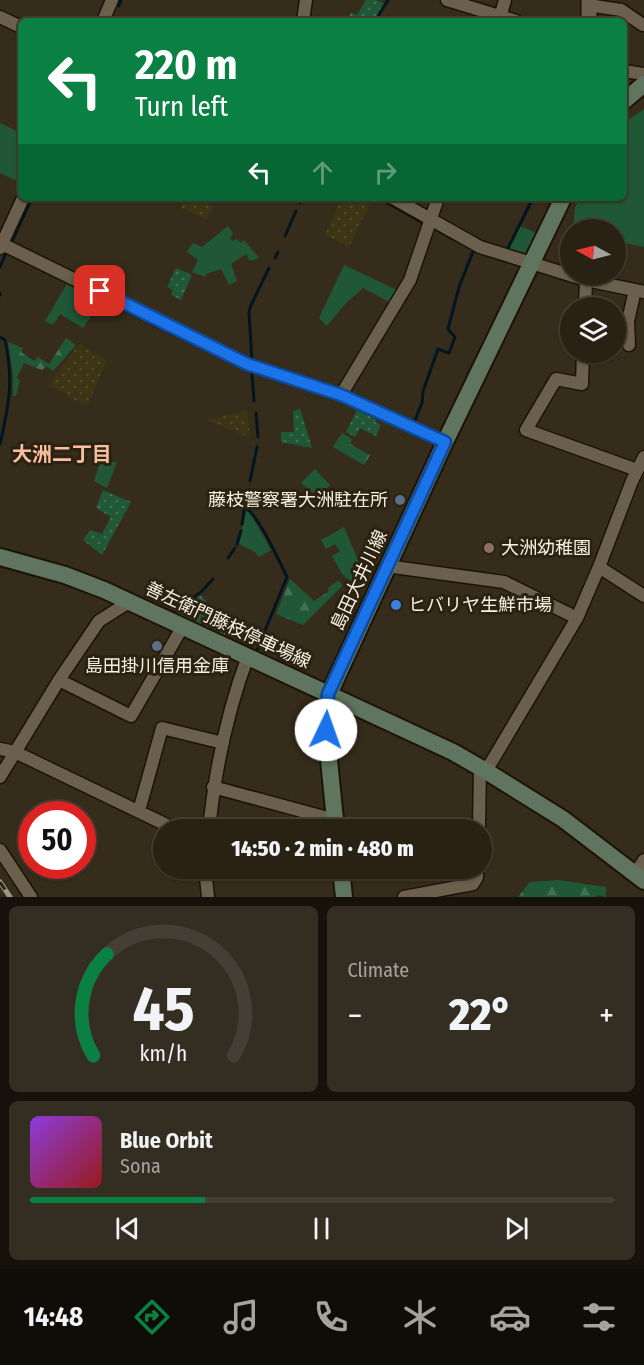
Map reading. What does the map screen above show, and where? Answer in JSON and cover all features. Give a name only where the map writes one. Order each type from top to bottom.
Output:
[{"type":"main road","points":[[627,98],[644,84]]},
{"type":"main road","name":"島田大井川線","points":[[335,819],[326,730],[328,694],[561,201]]},
{"type":"main road","name":"善左衛門藤枝停車場線","points":[[0,557],[65,575],[129,602],[453,752],[563,819],[641,872]]},
{"type":"main road","points":[[342,879],[344,897]]},
{"type":"street","points":[[104,18],[112,0]]},
{"type":"street","points":[[303,18],[306,0]]},
{"type":"street","points":[[447,0],[496,18]]},
{"type":"street","points":[[499,18],[505,0]]},
{"type":"street","points":[[589,18],[589,2],[621,10],[643,25]]},
{"type":"street","points":[[0,17],[18,26]]},
{"type":"street","points":[[627,71],[644,74]]},
{"type":"street","points":[[22,201],[1,245],[247,364],[341,395],[445,442]]},
{"type":"street","points":[[398,201],[480,247],[560,272]]},
{"type":"street","points":[[341,395],[410,280],[437,201]]},
{"type":"street","points":[[611,285],[640,291],[628,321],[628,345]]},
{"type":"street","points":[[583,363],[582,384],[556,379],[526,430],[638,470]]},
{"type":"street","points":[[479,819],[483,769],[577,618],[644,457]]},
{"type":"street","points":[[387,566],[504,582],[577,618]]},
{"type":"street","points":[[599,567],[644,596]]},
{"type":"street","points":[[0,777],[59,680],[99,621],[129,602]]},
{"type":"street","points":[[59,680],[131,716],[183,626]]},
{"type":"street","points":[[210,819],[213,788],[233,698],[248,657]]},
{"type":"street","points":[[139,811],[162,728],[223,744]]},
{"type":"street","points":[[0,748],[155,819]]},
{"type":"street","points":[[213,788],[316,819]]},
{"type":"street","points":[[2,859],[31,897]]},
{"type":"street","points":[[206,879],[208,897]]},
{"type":"street","points":[[404,897],[465,891],[476,879]]},
{"type":"green space","points":[[366,0],[384,3],[376,18],[348,18],[351,13],[357,15]]},
{"type":"green space","points":[[644,109],[644,247],[626,243],[626,219],[574,219],[575,207],[578,201],[627,201],[627,121]]},
{"type":"green space","points":[[0,123],[18,132],[18,182],[0,173]]},
{"type":"green space","points":[[228,226],[233,233],[230,238],[233,241],[237,239],[241,243],[244,240],[259,258],[250,261],[246,254],[231,264],[237,281],[229,285],[221,269],[206,274],[205,277],[192,272],[198,260],[187,252],[193,243],[202,247]]},
{"type":"green space","points":[[520,226],[536,233],[524,256],[508,251]]},
{"type":"green space","points":[[344,265],[399,291],[391,303],[363,288],[346,303],[327,326],[319,318]]},
{"type":"green space","points":[[176,268],[192,275],[181,300],[171,295],[173,290],[167,287]]},
{"type":"green space","points":[[68,282],[103,299],[83,328],[60,314],[53,325],[45,321]]},
{"type":"green space","points":[[66,338],[76,345],[53,371],[47,366],[42,370],[24,363],[17,378],[20,380],[16,396],[13,396],[13,374],[8,342],[23,348],[21,352],[34,361],[38,357],[49,364]]},
{"type":"green space","points":[[359,406],[378,416],[375,422],[381,425],[376,436],[360,428],[355,437],[346,432]]},
{"type":"green space","points":[[300,409],[312,448],[281,442],[281,432],[294,432],[293,411]]},
{"type":"green space","points":[[342,433],[352,439],[350,444],[370,455],[364,465],[333,447]]},
{"type":"green space","points":[[100,462],[117,462],[107,488],[94,481]]},
{"type":"green space","points":[[315,469],[330,485],[318,497],[301,483]]},
{"type":"green space","points":[[103,490],[131,502],[102,555],[83,540],[90,530],[102,534],[111,517],[96,508]]},
{"type":"green space","points":[[249,511],[271,550],[259,557],[255,552],[239,544],[246,512]]},
{"type":"green space","points":[[344,527],[362,575],[352,582],[342,574],[332,556],[340,551],[335,544],[326,549],[321,540]]},
{"type":"green space","points":[[290,579],[314,601],[329,591],[328,588],[338,581],[343,585],[303,625],[276,614]]},
{"type":"green space","points":[[200,595],[206,601],[203,605],[220,617],[218,623],[227,630],[225,636],[175,612]]},
{"type":"green space","points":[[558,880],[606,887],[606,897],[599,895],[595,897],[518,897],[530,882]]},
{"type":"sand","points":[[184,201],[209,201],[214,207],[206,219],[181,208]]},
{"type":"sand","points":[[341,201],[372,201],[349,247],[325,235]]},
{"type":"sand","points":[[79,344],[107,360],[88,404],[85,406],[49,385]]},
{"type":"sand","points":[[247,411],[250,438],[207,420]]},
{"type":"waterway","points":[[119,6],[121,0]]},
{"type":"waterway","points":[[377,18],[388,0]]},
{"type":"waterway","points":[[12,241],[31,201]]},
{"type":"waterway","points":[[384,201],[423,223]]},
{"type":"waterway","points":[[507,250],[532,201]]},
{"type":"waterway","points":[[285,236],[296,211]]},
{"type":"waterway","points":[[435,229],[455,240]]},
{"type":"waterway","points":[[415,420],[438,349],[449,353],[455,337],[448,329],[459,287],[474,249],[471,248]]},
{"type":"waterway","points":[[275,258],[278,252]]},
{"type":"waterway","points":[[0,267],[6,253]]},
{"type":"waterway","points":[[252,361],[249,312],[269,268]]},
{"type":"waterway","points":[[0,337],[5,340],[10,380],[0,444]]},
{"type":"waterway","points":[[252,374],[254,401]]},
{"type":"waterway","points":[[256,413],[258,437]]},
{"type":"waterway","points":[[250,481],[257,447]]},
{"type":"waterway","points":[[247,496],[248,490]]},
{"type":"waterway","points":[[242,524],[245,505]]},
{"type":"waterway","points":[[245,507],[263,529],[287,577],[257,650]]},
{"type":"waterway","points":[[237,544],[241,531]]},
{"type":"waterway","points":[[228,558],[235,548]]},
{"type":"waterway","points":[[174,612],[201,592],[213,579]]},
{"type":"railway","points":[[0,882],[10,897]]},
{"type":"place","name":"藤枝警察署大洲駐在所","points":[[400,500]]},
{"type":"place","name":"大洲幼稚園","points":[[489,548]]},
{"type":"place","name":"ヒバリヤ生鮮市場","points":[[396,605]]},
{"type":"place","name":"島田掛川信用金庫","points":[[157,646]]},
{"type":"district","name":"大洲二丁目","points":[[62,454]]},
{"type":"route","points":[[100,291],[247,364],[341,395],[445,442],[328,694],[326,730]]}]
